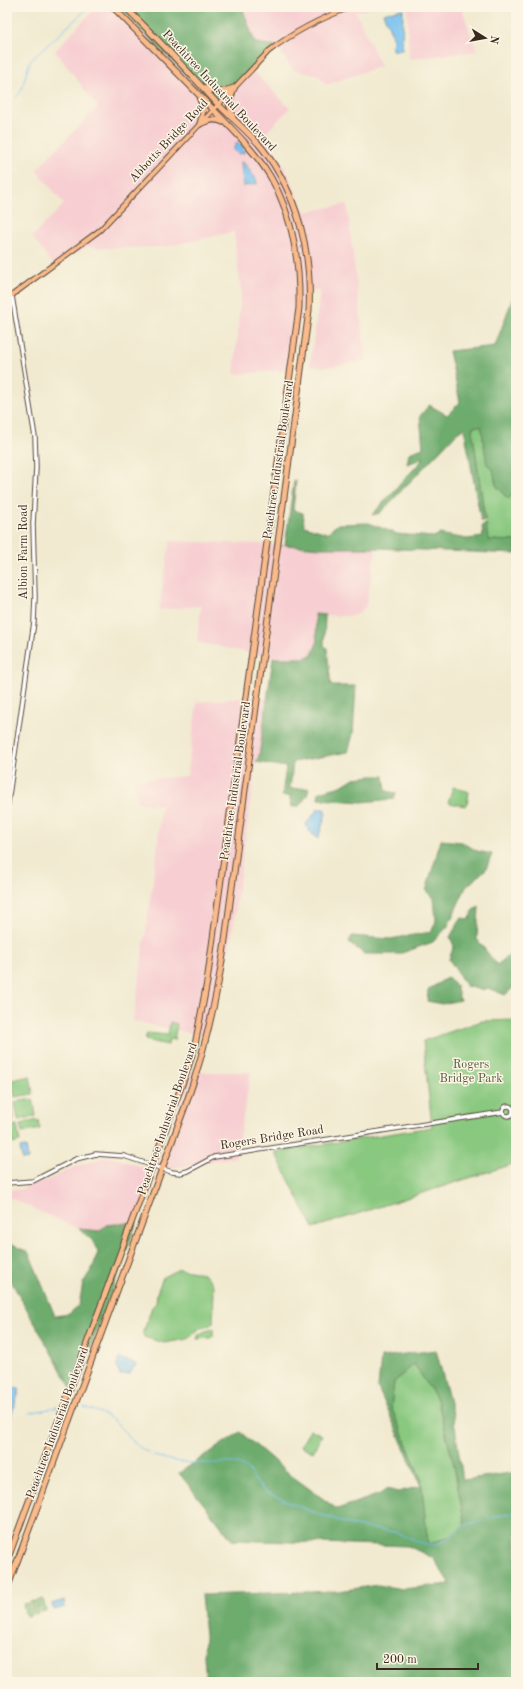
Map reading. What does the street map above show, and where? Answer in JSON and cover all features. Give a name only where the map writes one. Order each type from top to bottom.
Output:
[{"type":"highway","name":"Peachtree Industrial Boulevard","points":[[7,1560],[187,1071],[202,1011],[299,308],[298,259],[285,210],[270,176],[254,154],[229,126],[113,7]]},
{"type":"highway","name":"Peachtree Industrial Boulevard","points":[[7,1589],[198,1070],[216,999],[308,320],[309,269],[306,251],[292,203],[281,176],[261,148],[237,122],[125,7]]},
{"type":"highway","points":[[203,87],[214,92],[234,88]]},
{"type":"highway","points":[[234,88],[230,95],[229,104],[230,111],[237,122]]},
{"type":"highway","points":[[193,89],[204,108],[200,124]]},
{"type":"highway","points":[[200,124],[209,120],[217,120],[229,126]]},
{"type":"main road","name":"Abbotts Bridge Road","points":[[7,299],[100,230],[267,53],[285,39],[324,17],[351,7]]},
{"type":"main road","points":[[278,462],[289,464]]},
{"type":"street","name":"Albion Farm Road","points":[[7,809],[33,628],[35,597],[33,524],[36,467],[35,437],[12,296]]},
{"type":"street","name":"Rogers Bridge Road","points":[[7,1183],[33,1181],[76,1160],[96,1154],[124,1156],[152,1166],[180,1173],[188,1171],[214,1157],[503,1112]]},
{"type":"shaded area","points":[[96,7],[118,7],[216,105],[250,68],[290,108],[264,135],[283,164],[305,212],[347,204],[366,361],[323,367],[310,365],[320,291],[306,292],[290,370],[234,374],[241,292],[234,232],[164,247],[99,248],[88,246],[54,266],[32,237],[64,204],[36,170],[98,107],[55,51]]},
{"type":"shaded area","points":[[242,7],[376,7],[356,12],[381,66],[326,85],[319,76],[293,70],[277,46],[255,43]]},
{"type":"shaded area","points":[[407,7],[461,7],[477,51],[409,59]]},
{"type":"shaded area","points":[[170,541],[285,545],[322,548],[376,548],[366,606],[358,614],[350,616],[315,615],[317,643],[312,656],[303,658],[273,658],[197,642],[201,606],[159,610]]},
{"type":"shaded area","points":[[251,697],[266,699],[259,757],[256,762],[231,941],[205,1036],[133,1021],[157,853],[161,805],[138,802],[134,780],[187,776],[197,702]]},
{"type":"shaded area","points":[[192,1072],[251,1072],[236,1157],[156,1171]]},
{"type":"shaded area","points":[[108,1156],[156,1171],[137,1222],[106,1225],[100,1231],[79,1229],[8,1197],[7,1189],[19,1190],[32,1184],[48,1180],[69,1169]]},
{"type":"green space","points":[[118,7],[242,7],[255,43],[277,46],[216,105]]},
{"type":"green space","points":[[516,289],[516,492],[508,499],[496,485],[493,469],[487,464],[481,426],[472,427],[485,521],[481,521],[464,428],[456,434],[380,513],[372,515],[424,458],[407,464],[409,453],[423,448],[420,416],[429,405],[447,415],[460,402],[449,351],[495,346]]},
{"type":"green space","points":[[481,425],[487,464],[493,469],[496,485],[508,499],[516,492],[516,541],[488,540],[472,427]]},
{"type":"green space","points":[[294,481],[296,481],[293,510],[303,513],[304,526],[327,533],[338,524],[369,523],[397,534],[434,537],[439,534],[467,539],[483,537],[482,525],[486,524],[488,540],[516,541],[516,554],[376,548],[321,548],[285,545]]},
{"type":"green space","points":[[315,614],[325,615],[324,645],[327,648],[331,686],[356,686],[353,734],[348,752],[293,762],[290,789],[309,788],[307,796],[299,806],[292,807],[290,796],[282,796],[286,767],[256,762],[259,756],[273,658],[303,658],[312,655],[317,643]]},
{"type":"green space","points":[[384,776],[386,791],[396,793],[394,799],[362,802],[318,799],[319,792],[341,786],[354,778]]},
{"type":"green space","points":[[453,787],[469,792],[467,805],[465,806],[448,802]]},
{"type":"green space","points":[[441,840],[462,842],[477,851],[492,854],[486,869],[466,887],[448,926],[433,942],[399,954],[364,954],[349,942],[352,936],[390,939],[431,932],[436,921],[434,898],[426,891]]},
{"type":"green space","points":[[479,906],[477,939],[497,965],[509,955],[516,953],[516,970],[513,974],[516,985],[505,995],[488,988],[481,990],[466,986],[449,959],[454,946],[450,937],[461,918],[470,919],[473,910]]},
{"type":"green space","points":[[448,977],[456,986],[460,1000],[442,1004],[427,1001],[428,990]]},
{"type":"green space","name":"Rogers Bridge Park","points":[[516,1020],[516,1163],[313,1228],[275,1152],[432,1127],[423,1041],[482,1021]]},
{"type":"green space","points":[[170,1022],[177,1024],[174,1040],[169,1039],[168,1045],[145,1040],[147,1033],[168,1035]]},
{"type":"green space","points":[[30,1076],[33,1094],[15,1097],[12,1080]]},
{"type":"green space","points":[[33,1099],[36,1116],[18,1120],[15,1102]]},
{"type":"green space","points":[[7,1103],[11,1103],[14,1120],[7,1122]]},
{"type":"green space","points":[[38,1120],[40,1129],[22,1133],[20,1124]]},
{"type":"green space","points":[[17,1125],[20,1142],[7,1145],[7,1126]]},
{"type":"green space","points":[[137,1222],[74,1393],[7,1274],[7,1241],[29,1253],[55,1316],[69,1314],[79,1305],[83,1283],[93,1267],[98,1252],[92,1240],[79,1229],[100,1231],[106,1225]]},
{"type":"green space","points":[[179,1269],[205,1274],[214,1285],[213,1323],[200,1328],[188,1339],[164,1343],[144,1337],[143,1333],[152,1307],[156,1303],[157,1293],[163,1277]]},
{"type":"green space","points":[[213,1328],[213,1336],[210,1338],[197,1339],[199,1334]]},
{"type":"green space","points":[[436,1350],[453,1414],[463,1480],[516,1472],[516,1682],[206,1682],[204,1656],[205,1636],[201,1595],[339,1591],[378,1585],[403,1589],[450,1584],[433,1558],[408,1546],[232,1540],[179,1473],[240,1432],[292,1476],[337,1509],[380,1494],[387,1489],[398,1492],[421,1486],[378,1388],[381,1357]],"holes":[[[414,1364],[437,1399],[453,1461],[465,1525],[450,1536],[428,1545],[421,1479],[391,1407],[394,1382]]]},
{"type":"green space","points":[[414,1364],[437,1399],[453,1461],[465,1525],[450,1536],[428,1545],[421,1479],[391,1407],[394,1382]]},
{"type":"green space","points":[[310,1429],[322,1435],[313,1452],[301,1446]]},
{"type":"green space","points":[[43,1599],[46,1611],[40,1612],[37,1601]]},
{"type":"green space","points":[[35,1601],[38,1613],[33,1614],[30,1602]]},
{"type":"green space","points":[[28,1603],[31,1615],[26,1616],[23,1604]]},
{"type":"water","points":[[403,9],[402,50],[392,50],[393,37],[383,13]]},
{"type":"water","points":[[237,142],[243,146],[244,153],[239,154],[233,150]]},
{"type":"water","points":[[241,162],[243,162],[256,179],[257,184],[243,186]]},
{"type":"water","points":[[318,809],[324,809],[326,813],[318,839],[308,830],[306,824]]},
{"type":"water","points":[[26,1147],[28,1159],[22,1160],[20,1148]]},
{"type":"water","points":[[119,1358],[136,1364],[130,1374],[120,1375],[117,1366]]},
{"type":"water","points":[[7,1387],[20,1389],[7,1428]]},
{"type":"water","points":[[64,1600],[65,1607],[54,1610],[52,1604]]},
{"type":"waterway","points":[[16,97],[21,92],[30,61],[89,7]]},
{"type":"waterway","points":[[29,1413],[59,1407]]},
{"type":"waterway","points":[[84,1407],[112,1419],[135,1443],[149,1453]]},
{"type":"waterway","points":[[154,1456],[174,1461],[192,1463],[235,1463],[248,1469],[256,1482],[266,1492],[310,1511],[355,1526],[394,1532],[428,1545],[441,1543],[465,1525],[516,1512]]}]
